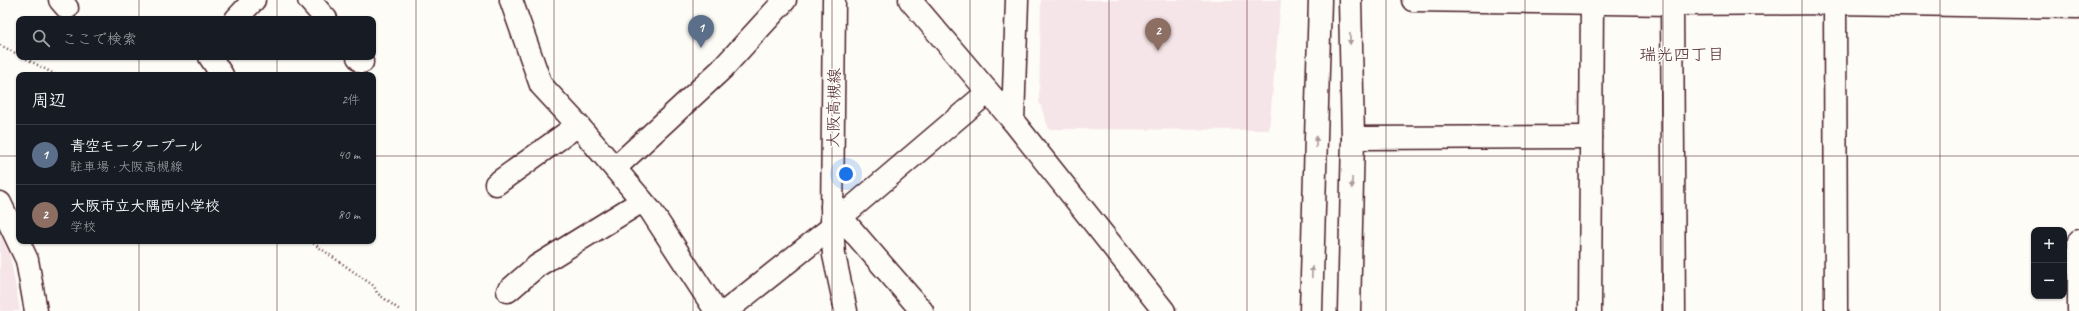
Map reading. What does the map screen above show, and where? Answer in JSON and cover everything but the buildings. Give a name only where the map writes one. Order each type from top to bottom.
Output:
[{"type":"street","points":[[239,16],[254,0]]},
{"type":"street","points":[[309,0],[323,16]]},
{"type":"street","points":[[511,0],[541,85],[578,125],[642,201],[728,309],[835,217],[988,92]]},
{"type":"street","points":[[614,168],[722,69],[785,0]]},
{"type":"street","name":"大阪高槻線","points":[[834,0],[834,255],[846,311]]},
{"type":"street","points":[[910,0],[1013,121],[1164,311]]},
{"type":"street","points":[[1013,121],[1017,0]]},
{"type":"street","points":[[1311,311],[1320,0]]},
{"type":"street","points":[[1349,311],[1352,138],[1350,0]]},
{"type":"street","points":[[1413,0],[1592,1],[1672,4],[1835,2],[2079,7]]},
{"type":"street","points":[[1590,311],[1592,1]]},
{"type":"street","points":[[1835,2],[1836,311]]},
{"type":"street","points":[[1672,4],[1674,311]]},
{"type":"street","points":[[212,60],[220,72]]},
{"type":"street","points":[[496,184],[578,125]]},
{"type":"street","points":[[1352,138],[1591,137]]},
{"type":"street","points":[[508,291],[538,266],[642,201]]},
{"type":"street","points":[[0,203],[16,237]]},
{"type":"street","points":[[835,217],[922,311]]},
{"type":"street","points":[[2078,311],[2079,241]]},
{"type":"street","points":[[19,244],[27,260],[36,311]]},
{"type":"path","points":[[0,45],[16,53]]},
{"type":"path","points":[[28,60],[50,72]]},
{"type":"path","points":[[314,244],[374,286],[377,293],[401,311]]},
{"type":"shaded area","points":[[1041,0],[1281,0],[1269,130],[1049,129],[1039,101]]},
{"type":"shaded area","points":[[0,234],[10,255],[20,311],[0,311]]},
{"type":"place","name":"青空モータープール","points":[[701,48]]},
{"type":"place","name":"大阪市立大隅西小学校","points":[[1158,51]]},
{"type":"district","name":"瑞光四丁目","points":[[1682,54]]}]
